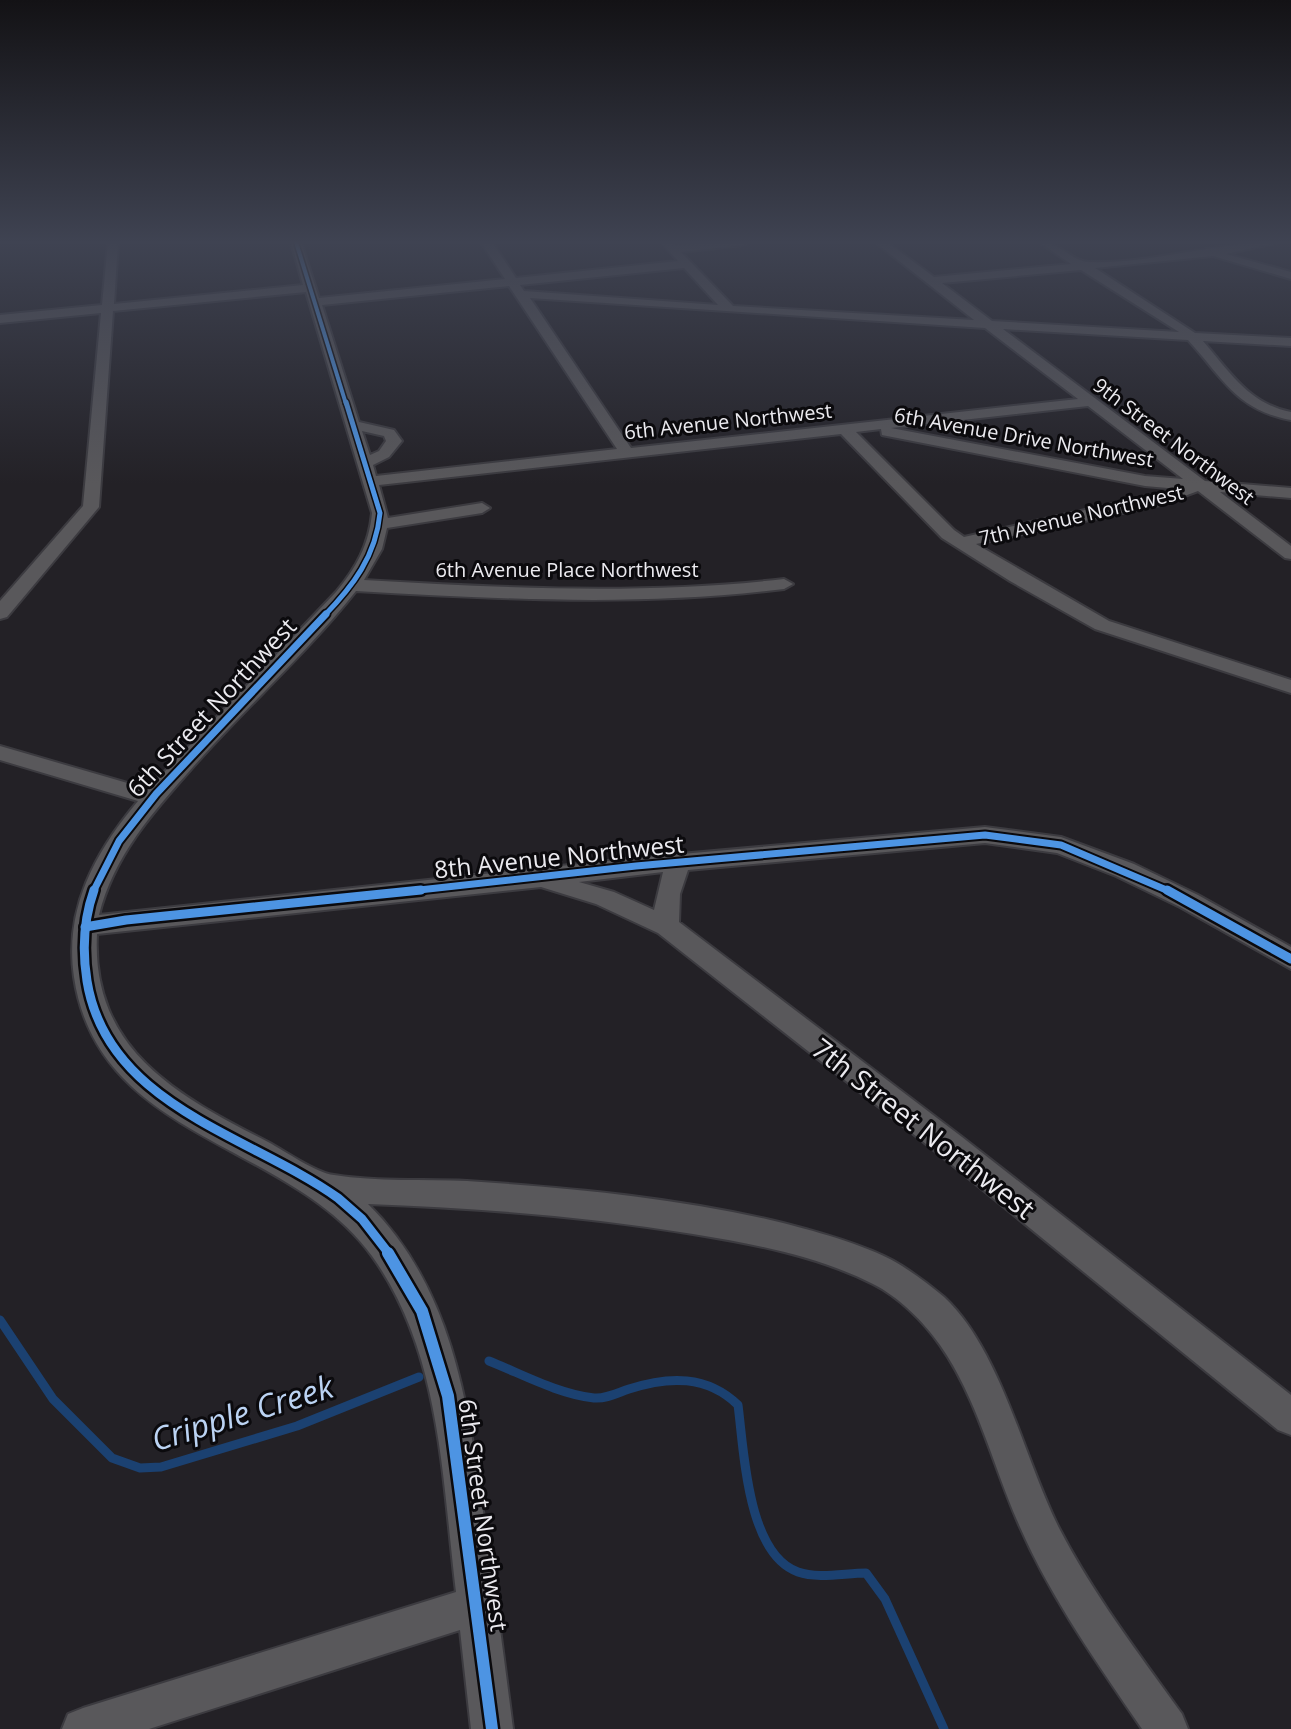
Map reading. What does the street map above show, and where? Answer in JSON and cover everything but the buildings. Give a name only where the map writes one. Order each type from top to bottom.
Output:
[{"type":"street","points":[[0,613],[91,507],[107,323]]},
{"type":"street","points":[[322,323],[381,524],[482,508]]},
{"type":"street","points":[[540,323],[627,453]]},
{"type":"street","points":[[979,323],[1291,342]]},
{"type":"street","name":"9th Street Northwest","points":[[985,323],[1291,554]]},
{"type":"street","points":[[1173,323],[1192,335],[1229,384],[1260,406],[1288,416]]},
{"type":"street","name":"6th Avenue Northwest","points":[[368,472],[627,453],[1089,402]]},
{"type":"street","points":[[845,429],[959,543],[1102,625],[1291,687]]},
{"type":"street","name":"6th Avenue Drive Northwest","points":[[845,429],[880,431],[1145,481],[1291,493]]},
{"type":"street","name":"7th Avenue Northwest","points":[[959,543],[1160,500],[1202,487]]},
{"type":"street","name":"6th Street Northwest","points":[[381,524],[372,555],[350,585],[152,798],[127,829],[108,859],[93,892],[85,927],[84,968],[90,1001],[104,1032],[125,1062],[152,1090],[186,1115],[328,1189],[359,1216],[386,1249],[409,1286],[423,1314],[452,1417],[492,1729]]},
{"type":"street","name":"6th Avenue Place Northwest","points":[[350,585],[516,594],[718,592],[784,584]]},
{"type":"street","points":[[0,753],[152,798]]},
{"type":"street","name":"8th Avenue Northwest","points":[[85,927],[126,920],[953,835],[996,835],[1039,841],[1087,855],[1164,888],[1291,959]]},
{"type":"street","points":[[667,926],[666,888],[679,863]]},
{"type":"street","name":"7th Street Northwest","points":[[535,879],[605,898],[667,926],[951,1146],[1291,1417]]},
{"type":"street","points":[[328,1189],[458,1194],[693,1220],[820,1246],[856,1258],[889,1276],[932,1307],[961,1346],[985,1390],[1008,1456],[1046,1541],[1084,1607],[1167,1729]]},
{"type":"street","points":[[83,1729],[477,1605]]},
{"type":"waterway","name":"Cripple Creek","points":[[0,1320],[53,1399],[112,1458],[140,1468],[161,1467],[297,1426],[419,1377]]},
{"type":"waterway","name":"Cripple Creek","points":[[489,1361],[554,1388],[594,1398],[673,1380],[700,1383],[726,1395],[738,1405],[751,1499],[768,1545],[781,1562],[798,1572],[823,1575],[866,1573],[885,1599],[944,1729]]},
{"type":"cycle path","points":[[321,323],[380,513],[373,549],[343,596],[196,750],[119,841],[92,894],[85,922],[83,953],[91,1002],[109,1042],[136,1075],[169,1101],[338,1198],[372,1232],[408,1284],[432,1338],[448,1396],[492,1729]]},
{"type":"cycle path","points":[[85,927],[126,920],[636,866],[985,835],[1061,845],[1125,870],[1189,901],[1291,959]]}]
